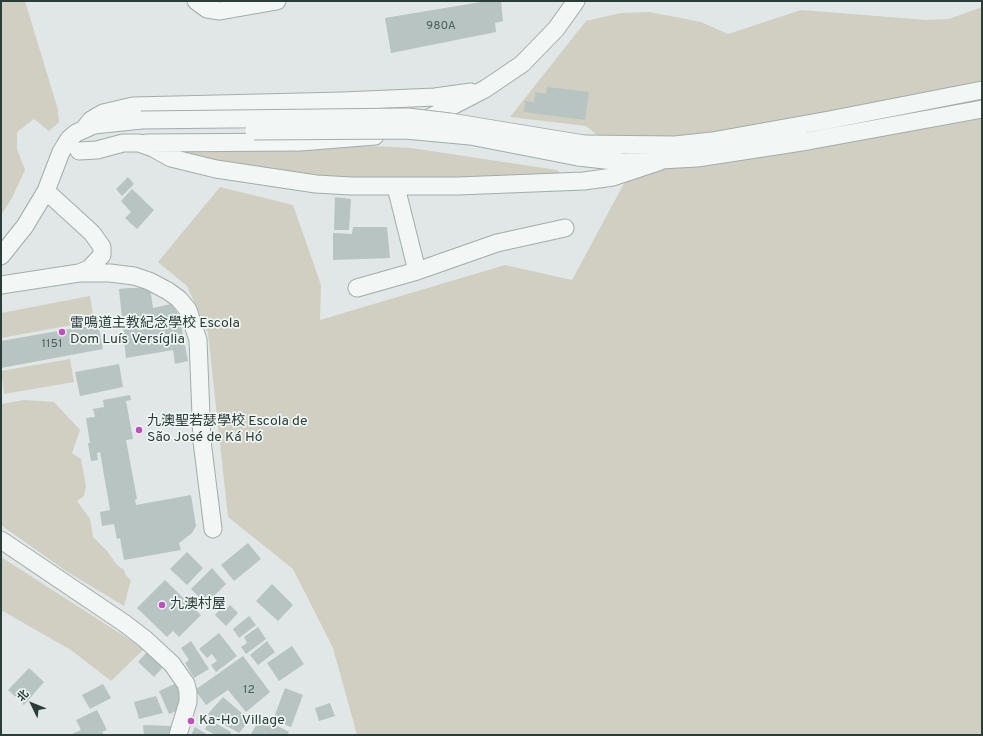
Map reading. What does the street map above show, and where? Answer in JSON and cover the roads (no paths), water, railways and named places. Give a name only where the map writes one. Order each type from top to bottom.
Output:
[{"type":"street","points":[[196,1],[207,9],[220,10],[277,1]]},
{"type":"street","points":[[1,256],[25,226],[46,191],[61,152],[69,139],[84,129],[105,123],[141,132],[300,142],[379,135],[422,122],[485,90],[522,64],[556,29],[579,1]]},
{"type":"street","points":[[84,129],[91,120],[103,113],[133,106],[435,97],[485,90]]},
{"type":"street","points":[[54,172],[79,151],[105,137],[141,132],[405,130],[586,150],[675,145],[712,141],[982,90]]},
{"type":"street","points":[[586,150],[623,162],[661,161],[757,150],[982,109]]},
{"type":"street","points":[[141,132],[153,148],[171,158],[216,169],[316,184],[396,187],[531,184],[612,177],[661,161]]},
{"type":"street","points":[[396,187],[417,271]]},
{"type":"street","points":[[46,191],[92,234],[120,267],[134,276]]},
{"type":"street","points":[[357,288],[417,271],[497,243],[564,228]]},
{"type":"street","points":[[79,273],[89,269],[96,263],[102,254],[102,247]]},
{"type":"street","points":[[1,285],[79,273],[110,273],[134,276],[149,281],[174,294],[188,310],[194,323],[198,340],[202,441],[213,529]]},
{"type":"street","points":[[1,540],[145,639],[172,664],[186,684],[188,692],[188,702],[178,735]]},
{"type":"place","name":"雷鳴道主教紀念學校 Escola Dom Luís Versíglia","points":[[62,332]]},
{"type":"place","name":"九澳聖若瑟學校 Escola de São José de Ká Hó","points":[[139,430]]},
{"type":"place","name":"九澳村屋","points":[[162,605]]},
{"type":"place","name":"Ka-Ho Village","points":[[191,721]]}]
